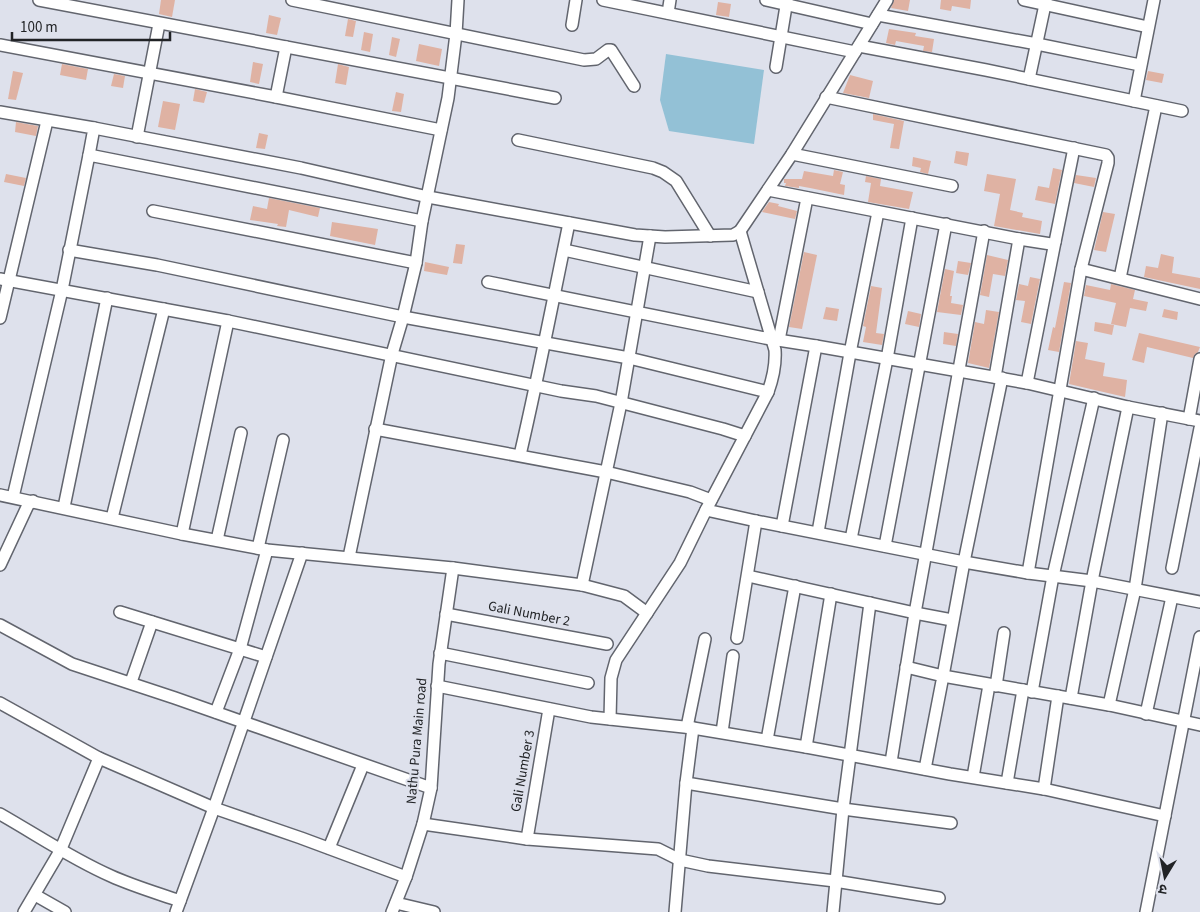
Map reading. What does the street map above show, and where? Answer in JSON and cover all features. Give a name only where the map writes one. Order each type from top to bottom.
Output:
[{"type":"street","points":[[39,0],[99,6],[159,24],[286,46],[555,98]]},
{"type":"street","points":[[292,0],[584,60],[596,58],[608,50],[613,52],[634,86]]},
{"type":"street","points":[[572,26],[576,0]]},
{"type":"street","points":[[603,0],[782,37],[1029,79],[1182,111]]},
{"type":"street","points":[[668,13],[670,0]]},
{"type":"street","points":[[766,0],[787,2],[875,20],[1037,44],[1140,65]]},
{"type":"street","points":[[0,112],[301,168],[428,197],[569,223],[650,236],[712,236],[737,233],[792,154],[887,0]]},
{"type":"street","points":[[1024,0],[1045,2],[1148,27]]},
{"type":"street","points":[[1134,101],[1154,0]]},
{"type":"street","points":[[349,557],[392,354],[416,263],[422,221],[451,78],[456,34],[456,1]]},
{"type":"street","points":[[776,67],[787,2]]},
{"type":"street","points":[[1029,79],[1045,2]]},
{"type":"street","points":[[137,137],[159,24]]},
{"type":"street","points":[[0,45],[276,96],[441,130]]},
{"type":"street","points":[[276,96],[286,46]]},
{"type":"street","points":[[826,97],[1101,153],[1108,158],[1081,269],[1028,573]]},
{"type":"street","points":[[1120,278],[1156,106]]},
{"type":"street","points":[[0,318],[4,279],[47,121]]},
{"type":"street","points":[[13,497],[62,290],[94,128]]},
{"type":"street","points":[[518,140],[653,168],[663,172],[676,181],[712,236]]},
{"type":"street","points":[[1026,383],[1074,148]]},
{"type":"street","points":[[792,154],[952,186]]},
{"type":"street","points":[[89,155],[422,221]]},
{"type":"street","points":[[768,190],[1019,239],[1051,244],[1055,242]]},
{"type":"street","points":[[767,338],[807,198]]},
{"type":"street","points":[[153,211],[416,263]]},
{"type":"street","points":[[818,532],[850,353],[878,212]]},
{"type":"street","points":[[851,539],[887,359],[912,218]]},
{"type":"street","points":[[520,455],[569,223]]},
{"type":"street","points":[[885,546],[946,224]]},
{"type":"street","points":[[890,762],[984,231]]},
{"type":"street","points":[[608,719],[612,670],[616,660],[642,609],[680,563],[741,435],[774,377],[775,350],[767,338],[756,292],[737,233]]},
{"type":"street","points":[[582,585],[630,358],[650,236]]},
{"type":"street","points":[[925,769],[998,378],[1019,239]]},
{"type":"street","points":[[69,250],[157,265],[403,317],[630,358],[765,391]]},
{"type":"street","points":[[564,250],[756,292]]},
{"type":"street","points":[[1081,269],[1200,299]]},
{"type":"street","points":[[4,279],[392,354],[621,403],[741,435]]},
{"type":"street","points":[[488,282],[767,338],[1026,383],[1194,420],[1200,359]]},
{"type":"street","points":[[64,507],[107,298]]},
{"type":"street","points":[[112,518],[164,309]]},
{"type":"street","points":[[182,534],[228,321]]},
{"type":"street","points":[[782,526],[816,346]]},
{"type":"street","points":[[1007,783],[1094,398]]},
{"type":"street","points":[[1071,698],[1092,581],[1128,406]]},
{"type":"street","points":[[1109,705],[1135,589],[1162,413]]},
{"type":"street","points":[[1172,568],[1200,428]]},
{"type":"street","points":[[375,429],[606,472],[690,492],[708,503],[756,522],[818,532],[964,562],[1092,581],[1200,602]]},
{"type":"street","points":[[217,540],[241,432]]},
{"type":"street","points":[[216,712],[240,649],[283,440]]},
{"type":"street","points":[[0,495],[262,549],[454,568],[582,585],[624,596],[642,609]]},
{"type":"street","points":[[0,565],[28,505],[33,501]]},
{"type":"street","points":[[737,638],[756,522]]},
{"type":"street","points":[[0,814],[60,851],[112,877],[178,906],[302,553]]},
{"type":"street","name":"Nathu Pura Main road","points":[[394,907],[423,824],[431,788],[440,653],[454,568]]},
{"type":"street","points":[[748,576],[952,620]]},
{"type":"street","points":[[768,740],[796,586]]},
{"type":"street","points":[[806,747],[831,594]]},
{"type":"street","points":[[1146,714],[1172,596]]},
{"type":"street","points":[[833,912],[849,755],[870,603]]},
{"type":"street","points":[[120,612],[266,657]]},
{"type":"street","name":"Gali Number 2","points":[[446,614],[607,644]]},
{"type":"street","points":[[131,682],[152,622]]},
{"type":"street","points":[[0,624],[62,660],[131,682],[431,788]]},
{"type":"street","points":[[973,777],[1004,633]]},
{"type":"street","points":[[1146,912],[1200,637]]},
{"type":"street","points":[[675,912],[690,727],[705,639]]},
{"type":"street","points":[[440,653],[588,683]]},
{"type":"street","points":[[722,732],[732,656]]},
{"type":"street","points":[[906,667],[943,676],[1109,705],[1200,725]]},
{"type":"street","points":[[437,686],[591,717],[722,732],[1044,789],[1165,816]]},
{"type":"street","points":[[1044,789],[1058,696]]},
{"type":"street","points":[[0,703],[99,758],[214,808],[406,877]]},
{"type":"street","name":"Gali Number 3","points":[[527,839],[549,709]]},
{"type":"street","points":[[24,912],[60,851],[99,758]]},
{"type":"street","points":[[329,848],[363,765]]},
{"type":"street","points":[[686,783],[843,809],[951,824]]},
{"type":"street","points":[[423,824],[527,839],[658,849],[680,860],[708,866],[835,881],[939,898]]},
{"type":"street","points":[[35,895],[65,912]]},
{"type":"street","points":[[394,907],[434,912]]},
{"type":"water","points":[[666,54],[764,70],[754,144],[669,131],[660,100]]},
{"type":"building","points":[[161,0],[175,0],[172,17],[159,14]]},
{"type":"building","points":[[894,0],[910,0],[908,11],[891,8]]},
{"type":"building","points":[[941,0],[971,0],[970,9],[952,6],[951,11],[940,9]]},
{"type":"building","points":[[718,2],[731,4],[729,17],[716,15]]},
{"type":"building","points":[[269,15],[281,18],[277,35],[266,33]]},
{"type":"building","points":[[348,19],[356,21],[353,37],[345,36]]},
{"type":"building","points":[[889,29],[916,33],[915,36],[934,39],[932,52],[923,51],[924,46],[896,41],[895,45],[886,43]]},
{"type":"building","points":[[364,32],[373,34],[370,52],[361,50]]},
{"type":"building","points":[[392,37],[400,39],[396,57],[389,55]]},
{"type":"building","points":[[419,44],[442,49],[439,66],[416,61]]},
{"type":"building","points":[[253,62],[263,64],[259,84],[250,82]]},
{"type":"building","points":[[62,64],[88,69],[86,80],[60,75]]},
{"type":"building","points":[[338,64],[349,67],[346,85],[335,83]]},
{"type":"building","points":[[13,71],[23,73],[16,100],[8,99]]},
{"type":"building","points":[[1148,71],[1164,74],[1162,83],[1146,80]]},
{"type":"building","points":[[114,74],[125,76],[123,88],[111,86]]},
{"type":"building","points":[[850,75],[873,81],[869,98],[843,93]]},
{"type":"building","points":[[195,89],[207,92],[204,103],[193,101]]},
{"type":"building","points":[[396,92],[404,94],[401,112],[392,111]]},
{"type":"building","points":[[163,101],[180,104],[175,130],[158,127]]},
{"type":"building","points":[[873,114],[904,121],[899,149],[890,148],[894,124],[873,120]]},
{"type":"building","points":[[16,122],[38,126],[36,136],[15,132]]},
{"type":"building","points":[[259,133],[268,135],[265,149],[256,148]]},
{"type":"building","points":[[956,151],[969,153],[967,166],[954,163]]},
{"type":"building","points":[[913,157],[931,161],[928,174],[920,172],[921,168],[912,166]]},
{"type":"building","points":[[1053,168],[1062,170],[1055,204],[1035,200],[1038,186],[1049,188]]},
{"type":"building","points":[[834,170],[843,172],[840,184],[845,185],[844,195],[799,186],[799,188],[785,186],[786,183],[784,183],[784,179],[802,179],[804,171],[833,176]]},
{"type":"building","points":[[6,174],[26,178],[24,186],[4,182]]},
{"type":"building","points":[[987,174],[1016,179],[1010,210],[1023,213],[1022,217],[1042,221],[1040,234],[994,226],[1000,194],[984,191]]},
{"type":"building","points":[[1076,175],[1096,178],[1094,187],[1074,183]]},
{"type":"building","points":[[866,176],[881,179],[880,186],[913,192],[909,209],[868,202],[871,183],[865,182]]},
{"type":"building","points":[[269,198],[320,208],[318,217],[289,210],[286,227],[250,220],[253,206],[267,209]]},
{"type":"building","points":[[769,202],[797,211],[795,219],[762,212]]},
{"type":"building","points":[[1103,212],[1115,214],[1106,252],[1094,250]]},
{"type":"building","points":[[332,222],[378,229],[375,245],[330,236]]},
{"type":"building","points":[[456,244],[465,245],[462,264],[453,263]]},
{"type":"building","points":[[804,252],[817,255],[802,329],[789,327]]},
{"type":"building","points":[[1161,254],[1174,257],[1172,273],[1200,278],[1200,289],[1144,277],[1146,266],[1158,268]]},
{"type":"building","points":[[987,255],[1008,260],[1005,276],[993,274],[989,297],[980,295]]},
{"type":"building","points":[[958,261],[971,263],[968,275],[956,273]]},
{"type":"building","points":[[425,262],[449,267],[447,275],[424,271]]},
{"type":"building","points":[[945,269],[954,271],[950,296],[952,296],[951,303],[963,305],[961,315],[937,312]]},
{"type":"building","points":[[1030,277],[1040,279],[1031,324],[1021,322],[1025,301],[1016,300],[1019,284],[1028,286]]},
{"type":"building","points":[[1064,282],[1071,283],[1059,352],[1048,350],[1053,327],[1055,328]]},
{"type":"building","points":[[1111,284],[1135,290],[1133,299],[1148,302],[1146,311],[1130,308],[1126,327],[1111,324],[1116,303],[1084,296],[1086,285],[1110,290]]},
{"type":"building","points":[[871,286],[882,288],[876,333],[884,334],[882,345],[863,342],[866,327],[863,326]]},
{"type":"building","points":[[826,307],[839,309],[837,321],[823,319]]},
{"type":"building","points":[[1164,309],[1178,312],[1177,320],[1162,317]]},
{"type":"building","points":[[986,310],[999,312],[989,368],[968,363],[975,322],[984,324]]},
{"type":"building","points":[[908,311],[921,314],[919,327],[905,324]]},
{"type":"building","points":[[1095,322],[1114,325],[1112,335],[1094,331]]},
{"type":"building","points":[[944,332],[958,334],[956,346],[943,344]]},
{"type":"building","points":[[1139,333],[1200,347],[1193,358],[1147,347],[1144,363],[1132,360]]},
{"type":"building","points":[[1076,341],[1088,343],[1085,359],[1105,363],[1103,376],[1127,380],[1125,397],[1069,384]]}]
